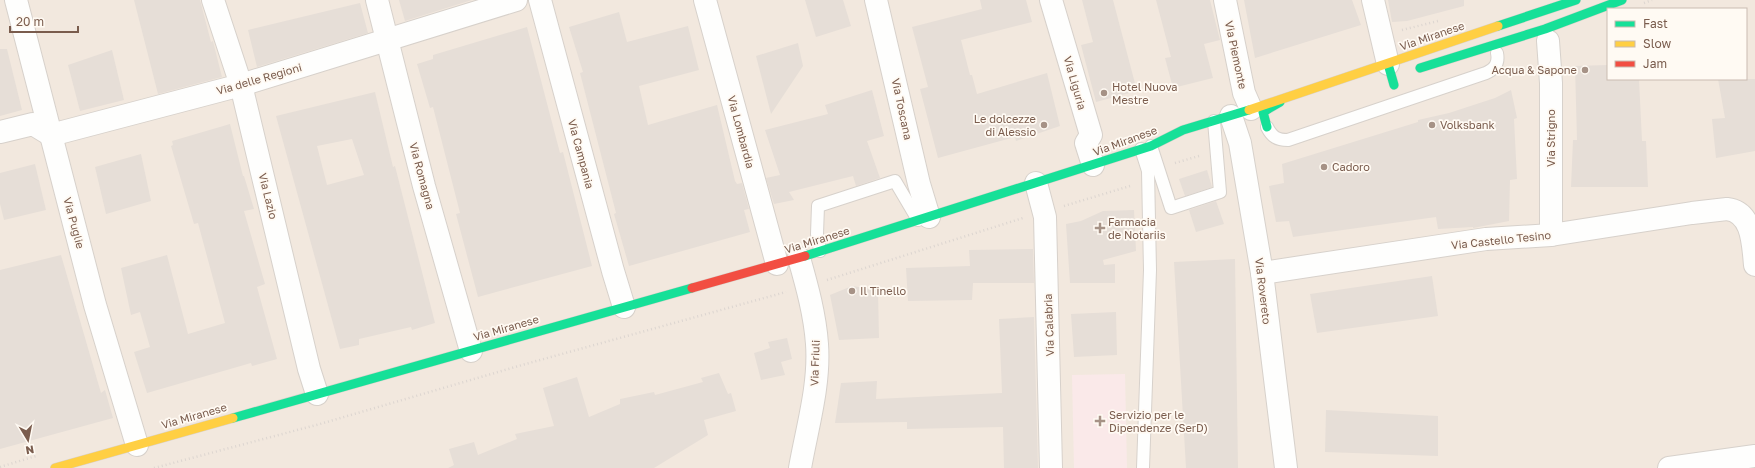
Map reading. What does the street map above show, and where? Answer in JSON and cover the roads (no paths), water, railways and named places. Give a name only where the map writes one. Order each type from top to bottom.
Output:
[{"type":"street","name":"Via Puglie","points":[[16,0],[95,305],[137,445]]},
{"type":"street","name":"Via Lazio","points":[[213,0],[241,85],[309,369],[317,394]]},
{"type":"street","name":"Via Romagna","points":[[377,0],[386,41],[424,186],[471,350]]},
{"type":"street","name":"Via delle Regioni","points":[[51,134],[241,85],[516,0]]},
{"type":"street","name":"Via Campania","points":[[540,0],[624,307]]},
{"type":"street","name":"Via Lombardia","points":[[705,0],[777,264]]},
{"type":"street","name":"Via Toscana","points":[[876,0],[919,184],[924,219]]},
{"type":"street","name":"Via Liguria","points":[[1051,0],[1091,135],[1086,143],[1093,165]]},
{"type":"street","name":"Via Piemonte","points":[[1225,0],[1244,93],[1239,124]]},
{"type":"street","points":[[1373,0],[1392,76]]},
{"type":"street","name":"Via Miranese","points":[[55,468],[800,258],[1146,148],[1183,130],[1239,124],[1284,99],[1392,76],[1465,38],[1576,0]]},
{"type":"street","points":[[1546,35],[1547,21],[1553,16],[1597,0]]},
{"type":"street","points":[[1414,70],[1546,35],[1622,0]]},
{"type":"street","points":[[1465,38],[1491,35],[1527,24],[1540,23],[1546,35]]},
{"type":"street","points":[[1491,35],[1496,49]]},
{"type":"street","name":"Via Strigno","points":[[1546,35],[1551,84],[1551,235]]},
{"type":"street","points":[[1239,124],[1278,105],[1284,99]]},
{"type":"street","points":[[1239,124],[1277,114]]},
{"type":"street","points":[[0,132],[33,124],[51,134]]},
{"type":"street","name":"Via Rovereto","points":[[1239,124],[1240,143],[1262,273],[1286,468]]},
{"type":"street","points":[[1146,148],[1180,144]]},
{"type":"street","name":"Via Calabria","points":[[1036,183],[1045,217],[1051,468]]},
{"type":"street","points":[[1736,210],[1745,218],[1748,224],[1755,265]]},
{"type":"street","name":"Via Castello Tesino","points":[[1262,273],[1486,239],[1551,235],[1736,210]]},
{"type":"street","name":"Via Friuli","points":[[800,258],[807,286],[817,345],[817,369],[800,468]]},
{"type":"street","points":[[1669,468],[1755,456]]},
{"type":"lane","points":[[1146,148],[1171,208],[1220,192],[1239,124],[1277,139],[1288,140],[1491,70],[1496,65],[1498,59],[1496,49]]},
{"type":"lane","points":[[1392,76],[1396,95],[1395,104]]},
{"type":"lane","points":[[1143,468],[1150,270],[1148,171],[1146,148]]},
{"type":"lane","points":[[820,251],[817,234],[818,206],[895,182],[924,219]]},
{"type":"place","name":"Acqua & Sapone","points":[[1585,70]]},
{"type":"place","name":"Hotel Nuova Mestre","points":[[1104,93]]},
{"type":"place","name":"Le dolcezze di Alessio","points":[[1044,125]]},
{"type":"place","name":"Volksbank","points":[[1432,125]]},
{"type":"place","name":"Cadoro","points":[[1324,167]]},
{"type":"place","name":"Farmacia de Notariis","points":[[1100,228]]},
{"type":"place","name":"Il Tinello","points":[[852,291]]},
{"type":"place","name":"Servizio per le Dipendenze (SerD)","points":[[1100,421]]}]
